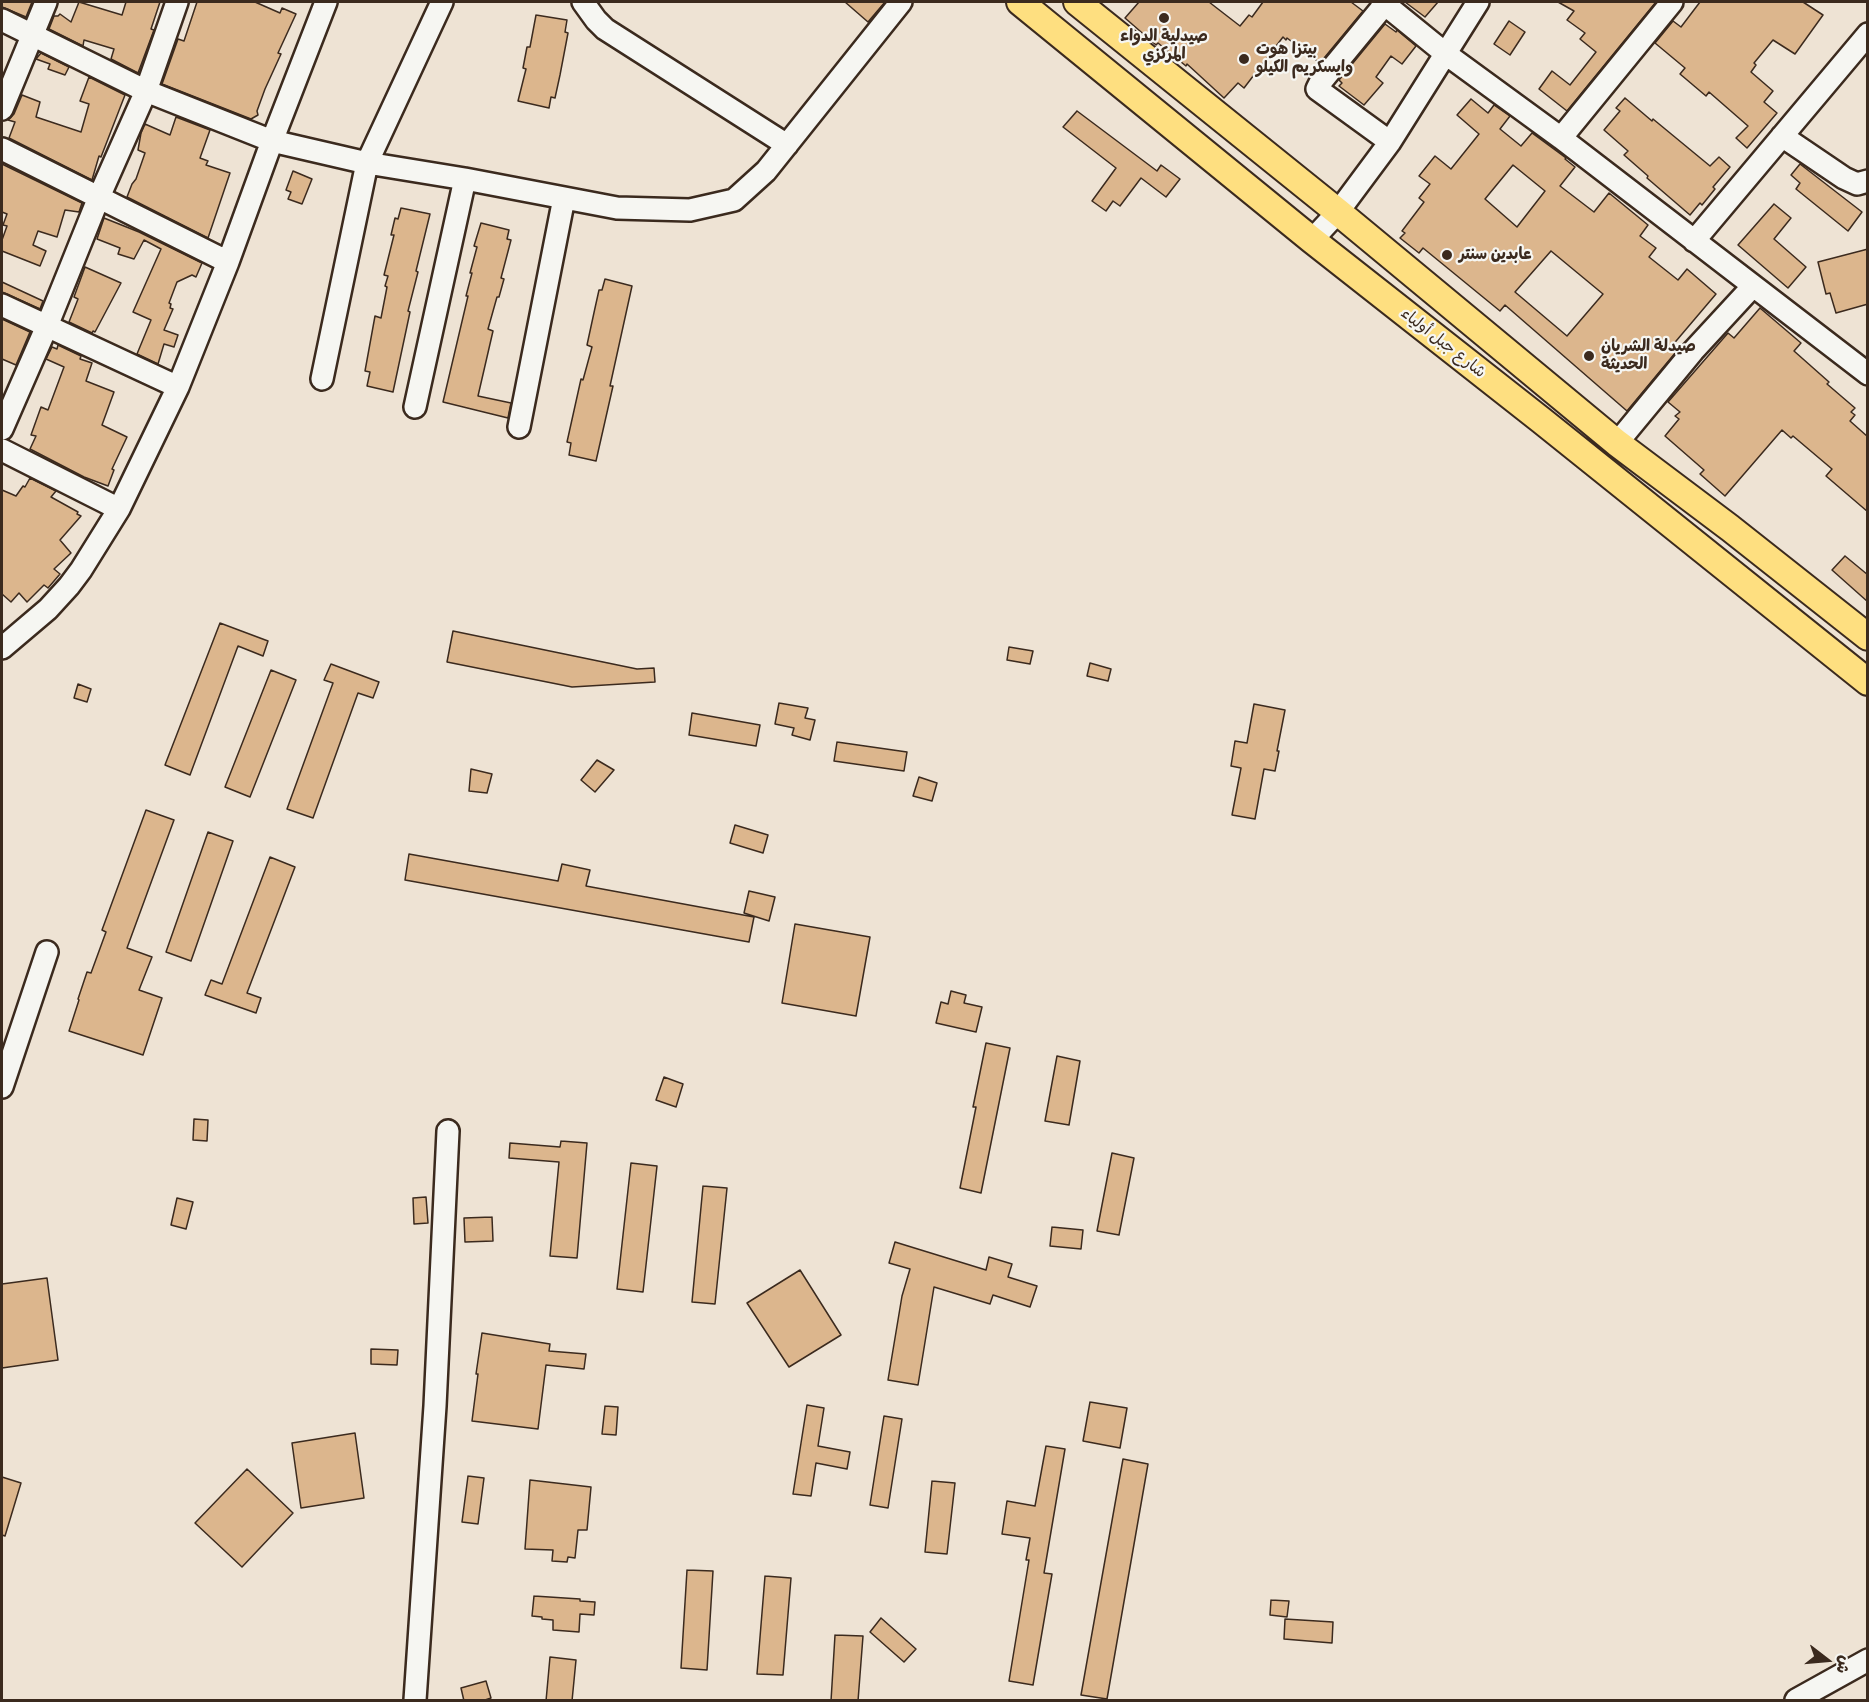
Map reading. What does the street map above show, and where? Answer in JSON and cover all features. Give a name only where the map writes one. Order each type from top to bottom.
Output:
[{"type":"main road","name":"شارع جبل أولياء","points":[[1020,2],[1312,240],[1868,682]]},
{"type":"main road","name":"شارع جبل أولياء","points":[[1077,2],[1338,212],[1617,443],[1730,528],[1868,637]]},
{"type":"street","points":[[2,109],[46,2]]},
{"type":"street","points":[[2,429],[146,91],[177,2]]},
{"type":"street","points":[[2,648],[48,609],[69,586],[119,509],[178,387],[228,262],[326,2]]},
{"type":"street","points":[[322,379],[367,163],[442,2]]},
{"type":"street","points":[[583,2],[605,29],[787,145]]},
{"type":"street","points":[[2,20],[146,91],[272,141],[367,163],[617,208],[690,210],[734,200],[766,171],[901,2]]},
{"type":"street","points":[[1312,240],[1338,212],[1389,142],[1478,2]]},
{"type":"street","points":[[1561,138],[1672,2]]},
{"type":"street","points":[[1389,142],[1317,89],[1383,3],[1446,54],[1561,138],[1868,374]]},
{"type":"street","points":[[1694,241],[1868,34]]},
{"type":"street","points":[[1782,136],[1844,178],[1857,184],[1868,181]]},
{"type":"street","points":[[2,149],[228,262]]},
{"type":"street","points":[[415,407],[465,179]]},
{"type":"street","points":[[519,427],[564,198]]},
{"type":"street","points":[[1617,443],[1693,351],[1753,285]]},
{"type":"street","points":[[2,305],[178,387]]},
{"type":"street","points":[[2,450],[119,509]]},
{"type":"street","points":[[2,1087],[47,952]]},
{"type":"street","points":[[414,1701],[435,1406],[448,1131]]},
{"type":"street","points":[[1796,1701],[1868,1660]]},
{"type":"building","points":[[2,2],[32,2],[26,17],[2,7]]},
{"type":"building","points":[[79,2],[122,15],[126,2],[160,2],[151,29],[154,30],[138,73],[111,59],[114,49],[84,40],[83,46],[49,29],[54,16],[60,14],[71,22]]},
{"type":"building","points":[[197,2],[255,2],[280,13],[282,8],[296,14],[278,53],[281,54],[265,89],[257,111],[258,115],[251,119],[162,84],[178,39],[184,41]]},
{"type":"building","points":[[845,2],[885,2],[868,22]]},
{"type":"building","points":[[1139,2],[1209,2],[1240,26],[1249,15],[1252,17],[1263,2],[1351,2],[1363,11],[1320,63],[1283,37],[1244,88],[1238,83],[1224,98],[1187,64],[1186,66],[1158,43],[1156,45],[1125,18]]},
{"type":"building","points":[[1405,2],[1438,2],[1425,17]]},
{"type":"building","points":[[1558,2],[1656,2],[1567,111],[1539,89],[1552,71],[1570,85],[1596,52],[1580,39],[1585,33],[1567,20],[1574,11]]},
{"type":"building","points":[[1700,2],[1803,2],[1823,15],[1795,54],[1773,40],[1754,63],[1756,65],[1751,72],[1773,91],[1764,102],[1777,113],[1747,148],[1736,138],[1748,126],[1709,92],[1706,96],[1680,74],[1685,68],[1655,43],[1673,21],[1681,27]]},
{"type":"building","points":[[536,15],[567,20],[565,32],[568,33],[560,75],[555,98],[551,97],[549,108],[518,101],[526,69],[523,68],[527,47],[530,47]]},
{"type":"building","points":[[1509,21],[1525,32],[1510,55],[1494,44]]},
{"type":"building","points":[[1385,24],[1396,32],[1397,30],[1416,46],[1402,64],[1391,56],[1376,77],[1383,83],[1364,105],[1339,86],[1342,83],[1339,80]]},
{"type":"building","points":[[41,53],[69,67],[65,75],[48,69],[50,64],[36,59]]},
{"type":"building","points":[[89,77],[125,95],[101,157],[99,156],[92,180],[9,138],[15,122],[8,120],[14,114],[22,95],[40,102],[36,117],[81,132],[89,104],[80,101]]},
{"type":"building","points":[[1625,98],[1710,166],[1719,157],[1730,167],[1713,187],[1715,189],[1702,205],[1700,203],[1690,215],[1647,178],[1648,176],[1624,155],[1628,151],[1604,130],[1620,111],[1616,108]]},
{"type":"building","points":[[1471,99],[1488,113],[1494,105],[1510,116],[1500,129],[1521,146],[1532,133],[1575,167],[1560,186],[1594,212],[1609,193],[1648,225],[1640,236],[1656,248],[1649,257],[1678,280],[1687,269],[1716,294],[1671,347],[1676,352],[1627,411],[1505,305],[1500,311],[1423,248],[1419,253],[1400,238],[1405,233],[1402,231],[1424,202],[1419,198],[1430,184],[1419,176],[1435,156],[1451,169],[1479,134],[1457,115]],"holes":[[[1513,165],[1545,191],[1517,227],[1485,199]],[[1551,251],[1603,294],[1567,336],[1515,292]]]},
{"type":"building","points":[[1077,111],[1157,171],[1161,165],[1180,179],[1166,197],[1141,178],[1120,206],[1113,201],[1106,211],[1092,201],[1116,168],[1063,127]]},
{"type":"building","points":[[176,117],[210,130],[200,158],[208,161],[206,165],[230,173],[208,238],[127,197],[145,153],[138,150],[145,124],[170,135]]},
{"type":"building","points":[[2,164],[82,203],[79,212],[65,210],[57,237],[38,231],[33,245],[46,251],[40,266],[2,251],[2,240],[7,226],[3,225],[7,214],[2,212]]},
{"type":"building","points":[[1800,164],[1862,212],[1848,231],[1796,189],[1800,183],[1791,175]]},
{"type":"building","points":[[293,171],[312,179],[302,204],[288,199],[291,192],[286,190]]},
{"type":"building","points":[[1774,204],[1791,218],[1774,239],[1806,267],[1788,288],[1738,245]]},
{"type":"building","points":[[401,208],[430,214],[416,271],[418,272],[408,311],[410,312],[393,392],[367,386],[370,372],[365,371],[375,316],[381,318],[388,276],[384,275],[394,235],[391,235],[395,218],[398,219]]},
{"type":"building","points":[[104,218],[139,232],[202,263],[196,277],[192,275],[177,282],[169,303],[170,308],[173,309],[164,330],[178,335],[174,347],[164,344],[158,364],[137,354],[151,320],[133,312],[161,249],[144,240],[134,259],[118,254],[120,248],[97,239]]},
{"type":"building","points":[[481,223],[509,230],[507,239],[511,240],[501,278],[504,279],[488,329],[493,331],[478,396],[511,403],[508,418],[443,402],[468,296],[466,296],[472,273],[470,273],[477,247],[474,246]]},
{"type":"building","points":[[1868,249],[1868,304],[1836,313],[1830,293],[1826,294],[1818,262]]},
{"type":"building","points":[[85,267],[121,283],[95,332],[92,333],[69,322],[78,299],[74,297]]},
{"type":"building","points":[[605,279],[632,286],[596,461],[569,455],[571,443],[567,442],[581,379],[583,380],[592,347],[587,345],[599,290],[602,290]]},
{"type":"building","points":[[2,282],[43,301],[40,309],[2,292]]},
{"type":"building","points":[[1760,308],[1801,343],[1794,351],[1855,408],[1851,412],[1855,415],[1850,421],[1868,437],[1868,512],[1826,476],[1832,469],[1793,436],[1791,438],[1782,430],[1725,496],[1700,474],[1704,470],[1665,436],[1679,419],[1675,416],[1680,412],[1668,402],[1728,333],[1734,338]]},
{"type":"building","points":[[2,319],[30,332],[16,365],[2,359]]},
{"type":"building","points":[[58,345],[81,356],[80,359],[92,363],[86,381],[114,392],[102,425],[127,437],[112,469],[114,470],[108,486],[84,477],[30,449],[36,436],[31,435],[41,407],[48,410],[64,367],[46,359],[52,347],[57,349]]},
{"type":"building","points":[[30,478],[56,491],[51,497],[81,516],[60,540],[71,553],[54,569],[60,574],[48,588],[44,585],[27,602],[19,593],[11,602],[2,594],[2,490],[16,496]]},
{"type":"building","points":[[1845,556],[1868,575],[1868,602],[1832,570]]},
{"type":"building","points":[[220,623],[268,641],[263,656],[238,646],[190,775],[165,765]]},
{"type":"building","points":[[453,631],[637,669],[654,668],[655,682],[572,687],[447,662]]},
{"type":"building","points":[[1009,647],[1033,651],[1030,664],[1007,660]]},
{"type":"building","points":[[1090,663],[1111,669],[1108,681],[1087,676]]},
{"type":"building","points":[[331,664],[379,682],[373,698],[358,693],[313,818],[287,809],[333,683],[324,680]]},
{"type":"building","points":[[271,670],[296,680],[250,797],[225,787]]},
{"type":"building","points":[[78,684],[91,689],[87,702],[74,698]]},
{"type":"building","points":[[779,703],[808,708],[805,718],[815,720],[810,740],[792,735],[794,728],[775,724]]},
{"type":"building","points":[[1254,704],[1285,710],[1275,771],[1264,769],[1255,819],[1232,815],[1241,768],[1231,766],[1235,741],[1247,743]]},
{"type":"building","points":[[692,713],[760,725],[756,746],[689,735]]},
{"type":"building","points":[[837,742],[907,752],[904,771],[834,761]]},
{"type":"building","points":[[597,760],[614,770],[595,792],[581,780]]},
{"type":"building","points":[[471,769],[492,774],[487,793],[469,791]]},
{"type":"building","points":[[919,777],[937,783],[932,801],[913,796]]},
{"type":"building","points":[[146,810],[174,820],[127,948],[152,957],[139,990],[162,998],[143,1055],[69,1031],[87,972],[91,973],[106,932],[102,930]]},
{"type":"building","points":[[735,825],[768,835],[763,853],[730,843]]},
{"type":"building","points":[[208,832],[233,841],[191,961],[166,952]]},
{"type":"building","points":[[409,854],[558,881],[562,864],[590,870],[586,886],[754,917],[749,942],[405,880]]},
{"type":"building","points":[[270,857],[295,867],[247,993],[261,998],[256,1013],[205,995],[211,980],[222,984]]},
{"type":"building","points":[[749,891],[775,897],[769,921],[744,913]]},
{"type":"building","points":[[795,924],[870,937],[856,1016],[782,1003]]},
{"type":"building","points":[[951,991],[966,995],[964,1003],[982,1007],[976,1032],[936,1023],[941,1002],[948,1004]]},
{"type":"building","points":[[986,1043],[1010,1048],[981,1193],[960,1188]]},
{"type":"building","points":[[1057,1056],[1080,1061],[1069,1125],[1045,1121]]},
{"type":"building","points":[[664,1077],[683,1084],[676,1107],[656,1100]]},
{"type":"building","points":[[194,1119],[208,1120],[207,1141],[193,1140]]},
{"type":"building","points":[[561,1141],[587,1143],[577,1258],[550,1256],[559,1162],[509,1158],[510,1143],[560,1147]]},
{"type":"building","points":[[1112,1153],[1134,1158],[1119,1235],[1097,1231]]},
{"type":"building","points":[[631,1163],[657,1166],[643,1292],[617,1289]]},
{"type":"building","points":[[703,1186],[727,1188],[715,1304],[692,1302]]},
{"type":"building","points":[[426,1197],[428,1223],[414,1224],[413,1198]]},
{"type":"building","points":[[177,1198],[193,1202],[186,1229],[171,1225]]},
{"type":"building","points":[[492,1217],[493,1241],[465,1242],[464,1218]]},
{"type":"building","points":[[1052,1227],[1083,1230],[1081,1249],[1050,1246]]},
{"type":"building","points":[[895,1242],[986,1270],[989,1257],[1012,1264],[1008,1277],[1037,1286],[1030,1307],[993,1295],[990,1304],[934,1287],[918,1385],[888,1380],[902,1296],[910,1269],[889,1263]]},
{"type":"building","points":[[800,1270],[841,1335],[789,1367],[747,1303]]},
{"type":"building","points":[[47,1278],[58,1360],[2,1368],[2,1284]]},
{"type":"building","points":[[482,1333],[550,1344],[549,1351],[586,1354],[584,1369],[546,1365],[538,1429],[472,1421]]},
{"type":"building","points":[[371,1349],[398,1350],[397,1365],[371,1364]]},
{"type":"building","points":[[1090,1402],[1127,1408],[1120,1448],[1083,1441]]},
{"type":"building","points":[[807,1405],[824,1408],[818,1446],[850,1452],[847,1469],[816,1463],[811,1496],[793,1494]]},
{"type":"building","points":[[605,1406],[618,1407],[616,1435],[602,1434]]},
{"type":"building","points":[[884,1416],[902,1419],[888,1508],[870,1505]]},
{"type":"building","points":[[355,1433],[364,1498],[301,1508],[292,1443]]},
{"type":"building","points":[[1046,1446],[1065,1449],[1044,1573],[1052,1574],[1033,1685],[1009,1681],[1029,1560],[1026,1560],[1030,1538],[1002,1534],[1007,1501],[1035,1506]]},
{"type":"building","points":[[1123,1459],[1148,1464],[1107,1699],[1081,1695]]},
{"type":"building","points":[[247,1469],[293,1513],[242,1567],[195,1523]]},
{"type":"building","points":[[468,1476],[484,1478],[478,1524],[462,1522]]},
{"type":"building","points":[[2,1477],[21,1483],[5,1536],[2,1535]]},
{"type":"building","points":[[530,1480],[591,1487],[587,1530],[578,1530],[575,1558],[568,1557],[567,1562],[552,1561],[553,1550],[525,1549]]},
{"type":"building","points":[[932,1481],[955,1483],[947,1554],[925,1552]]},
{"type":"building","points":[[687,1570],[713,1571],[707,1670],[681,1668]]},
{"type":"building","points":[[765,1576],[791,1578],[783,1675],[757,1674]]},
{"type":"building","points":[[534,1596],[595,1602],[594,1615],[580,1614],[579,1632],[553,1630],[553,1620],[532,1616]]},
{"type":"building","points":[[1271,1600],[1289,1601],[1287,1617],[1270,1615]]},
{"type":"building","points":[[881,1618],[916,1649],[904,1662],[870,1632]]},
{"type":"building","points":[[1285,1619],[1333,1622],[1332,1643],[1284,1639]]},
{"type":"building","points":[[835,1635],[863,1636],[858,1701],[831,1701]]},
{"type":"building","points":[[550,1657],[576,1660],[572,1701],[546,1701]]},
{"type":"building","points":[[486,1681],[491,1698],[482,1701],[464,1701],[461,1688]]},
{"type":"place","name":"صيدلية الدواء المركزي","points":[[1164,18]]},
{"type":"place","name":"بيتزا هوت وايسكريم الكيلو","points":[[1244,59]]},
{"type":"place","name":"عابدين سنتر","points":[[1447,255]]},
{"type":"place","name":"صيدلة الشريان الحديثة","points":[[1589,356]]}]
